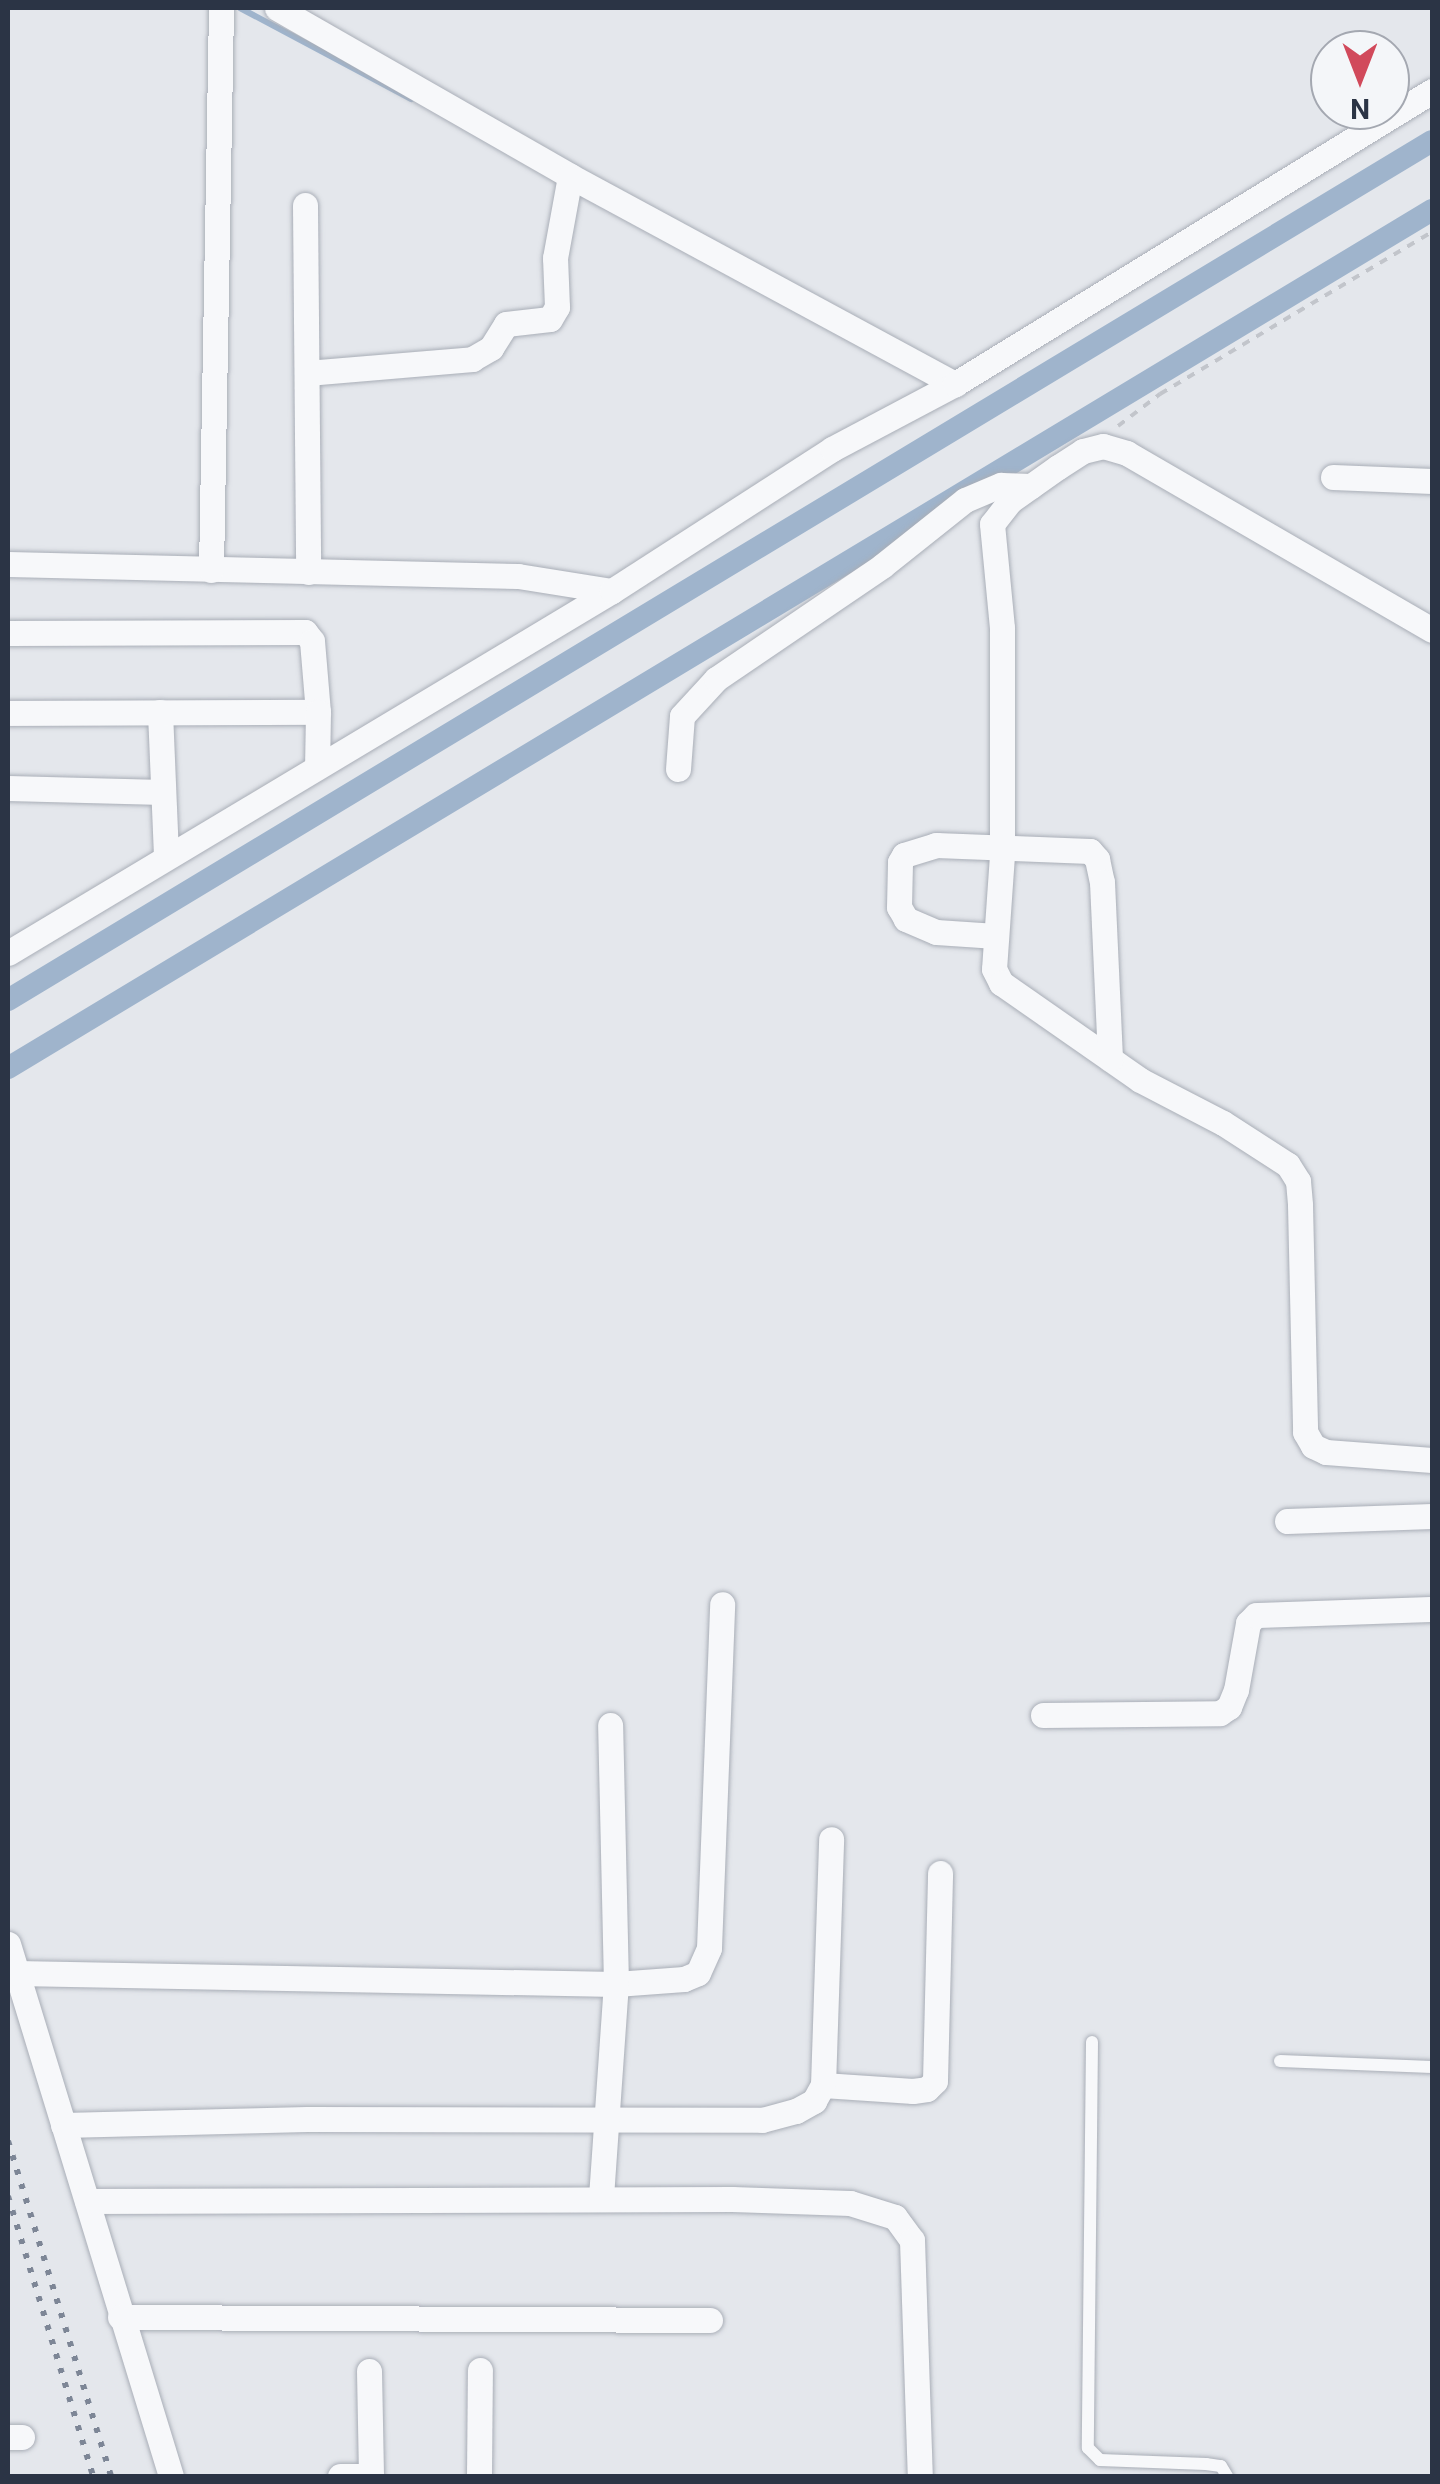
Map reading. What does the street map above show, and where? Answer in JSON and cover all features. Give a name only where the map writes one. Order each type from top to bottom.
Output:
[{"type":"street","points":[[210,570],[221,8]]},
{"type":"street","points":[[276,8],[570,176],[955,384]]},
{"type":"street","points":[[8,953],[612,590],[832,449],[955,384],[1432,91]]},
{"type":"street","points":[[307,373],[472,359],[490,348],[506,324],[550,318],[557,307],[555,258],[570,176]]},
{"type":"street","points":[[305,205],[308,572]]},
{"type":"street","points":[[1432,630],[1127,453],[1102,446],[1082,451],[1010,500],[992,524],[1002,628],[1002,846],[994,969],[1000,983],[1110,1060],[1223,1123],[1294,1172],[1300,1205],[1305,1432],[1313,1446],[1359,1457],[1432,1460]]},
{"type":"street","points":[[1333,477],[1432,481]]},
{"type":"street","points":[[678,769],[682,716],[716,679],[882,566],[965,500],[1000,485],[1031,486]]},
{"type":"street","points":[[8,564],[518,576],[612,590]]},
{"type":"street","points":[[8,633],[305,632],[312,641],[318,712],[317,767]]},
{"type":"street","points":[[160,712],[166,855]]},
{"type":"street","points":[[8,713],[318,712]]},
{"type":"street","points":[[8,788],[163,792]]},
{"type":"street","points":[[996,936],[936,932],[906,918],[899,907],[900,862],[916,849],[936,846],[1090,850],[1097,859],[1110,1060]]},
{"type":"street","points":[[1286,1521],[1432,1516]]},
{"type":"street","points":[[16,1973],[616,1984],[684,1979],[698,1973],[709,1948],[722,1604]]},
{"type":"street","points":[[1043,1715],[1220,1713],[1229,1707],[1236,1690],[1248,1623],[1256,1615],[1432,1609]]},
{"type":"street","points":[[601,2198],[616,1984],[610,1725]]},
{"type":"street","points":[[63,2125],[604,2118],[762,2120],[796,2112],[814,2101],[822,2085],[832,1839]]},
{"type":"street","points":[[822,2085],[913,2091],[927,2089],[935,2081],[940,1874]]},
{"type":"street","points":[[8,1944],[171,2476]]},
{"type":"street","points":[[87,2201],[601,2198],[850,2203],[895,2217],[912,2240],[920,2476]]},
{"type":"street","points":[[120,2317],[710,2320]]},
{"type":"street","points":[[479,2476],[480,2370]]},
{"type":"street","points":[[340,2476],[372,2476],[369,2371]]},
{"type":"lane","points":[[1092,2042],[1088,2448],[1100,2460],[1206,2464],[1221,2466],[1227,2476]]},
{"type":"lane","points":[[1280,2061],[1432,2067]]},
{"type":"path","points":[[1102,446],[1119,424],[1160,394],[1432,232]]},
{"type":"waterway","points":[[240,8],[411,99]]},
{"type":"waterway","points":[[8,1000],[1432,141]]},
{"type":"waterway","points":[[8,1068],[1432,210]]},
{"type":"railway","points":[[8,2141],[111,2476]]},
{"type":"railway","points":[[8,2196],[93,2476]]}]
